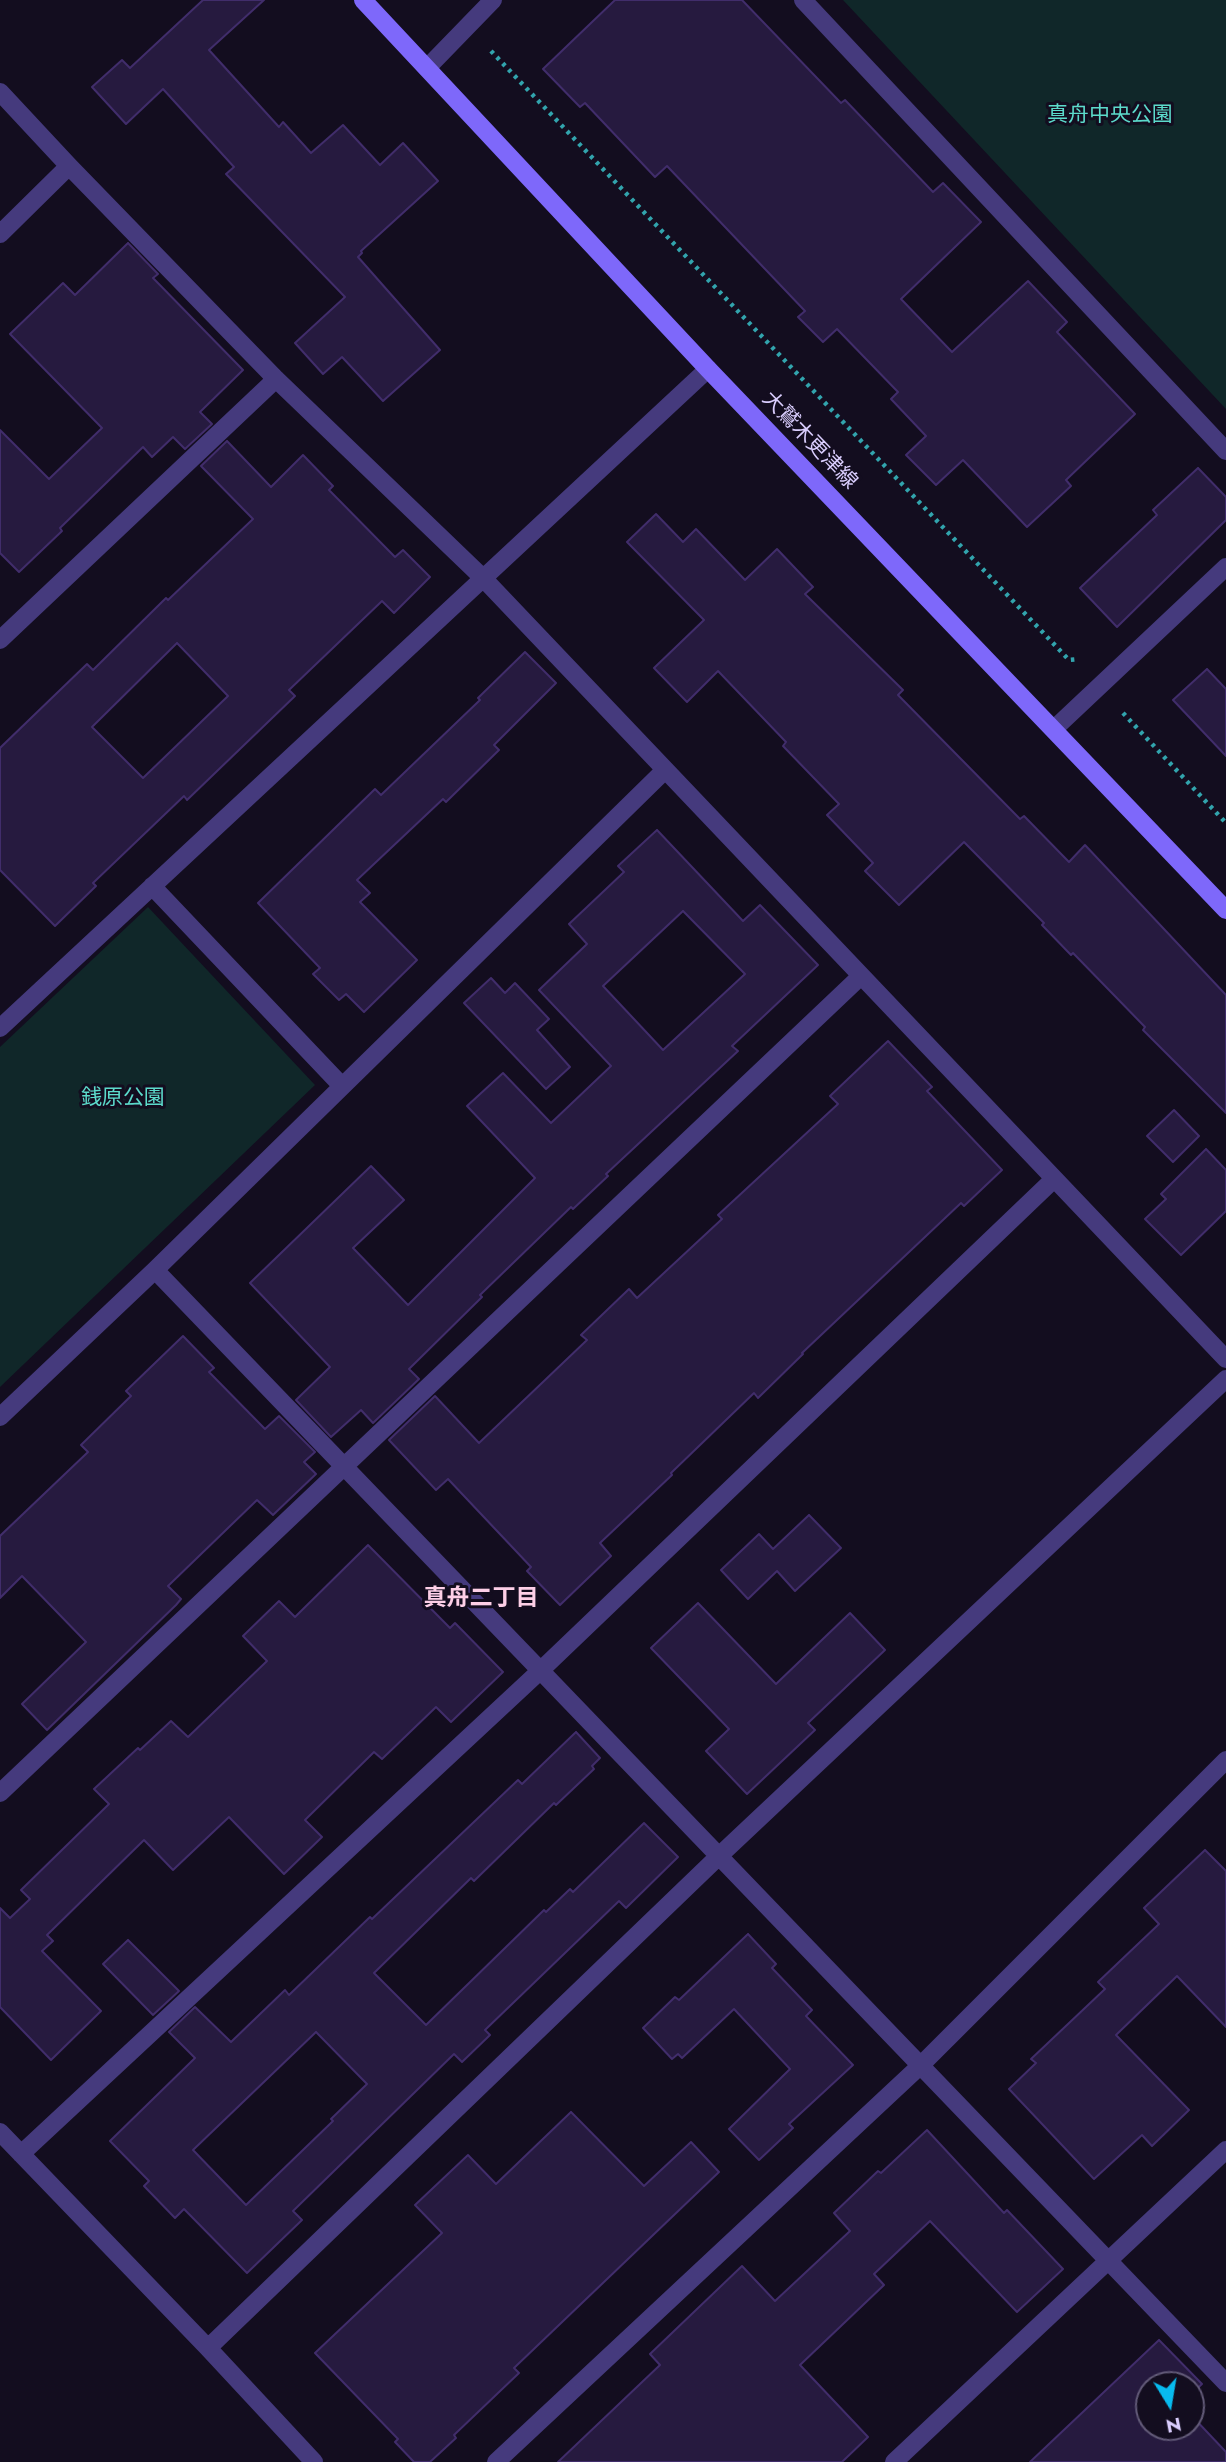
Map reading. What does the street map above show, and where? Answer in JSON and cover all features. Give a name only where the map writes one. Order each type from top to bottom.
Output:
[{"type":"main road","name":"大鷲木更津線","points":[[363,0],[708,369],[1226,910]]},
{"type":"street","points":[[427,68],[493,0]]},
{"type":"street","points":[[803,0],[1226,451]]},
{"type":"street","points":[[0,92],[276,379],[483,578],[1226,1359]]},
{"type":"street","points":[[0,234],[69,166]]},
{"type":"street","points":[[0,1028],[708,369]]},
{"type":"street","points":[[0,640],[276,379]]},
{"type":"street","points":[[1054,729],[1226,568]]},
{"type":"street","points":[[0,1418],[155,1270],[664,769]]},
{"type":"street","points":[[152,886],[341,1086]]},
{"type":"street","points":[[0,1793],[861,976]]},
{"type":"street","points":[[21,2154],[541,1670],[1054,1179]]},
{"type":"street","points":[[155,1270],[1226,2383]]},
{"type":"street","points":[[208,2348],[719,1856],[1226,1379]]},
{"type":"street","points":[[496,2462],[921,2065],[1226,1760]]},
{"type":"street","points":[[0,2132],[314,2462]]},
{"type":"street","points":[[894,2462],[1226,2150]]},
{"type":"path","points":[[491,51],[1069,660],[1085,659]]},
{"type":"path","points":[[1127,701],[1123,714],[1226,823]]},
{"type":"green space","name":"真舟中央公園","points":[[843,0],[1226,0],[1226,409]]},
{"type":"green space","name":"銭原公園","points":[[148,907],[315,1085],[0,1387],[0,1047]]},
{"type":"building","points":[[203,0],[264,0],[209,50],[279,127],[283,122],[311,153],[343,125],[380,165],[403,143],[438,181],[361,251],[358,257],[440,350],[383,401],[342,357],[323,374],[295,343],[345,297],[226,174],[234,167],[163,89],[126,124],[92,87],[122,60],[130,68]]},
{"type":"building","points":[[615,0],[742,0],[841,103],[845,100],[933,192],[943,183],[981,222],[901,299],[952,352],[1028,281],[1067,322],[1057,332],[1135,414],[1066,480],[1071,486],[1027,527],[963,460],[936,485],[906,455],[926,436],[891,399],[898,392],[837,329],[823,342],[798,317],[805,311],[667,166],[655,177],[585,103],[580,107],[543,69]]},
{"type":"building","points":[[128,243],[158,274],[153,278],[243,370],[200,412],[212,424],[185,449],[173,437],[152,457],[143,447],[19,572],[0,553],[0,430],[49,479],[102,428],[10,334],[63,283],[75,295]]},
{"type":"building","points":[[227,441],[271,487],[303,455],[333,486],[329,490],[395,557],[403,550],[430,577],[394,613],[382,601],[289,690],[295,696],[187,800],[184,796],[93,883],[96,886],[55,926],[0,870],[0,748],[87,664],[93,670],[166,598],[168,600],[253,519],[201,466]],"holes":[[[177,643],[228,696],[143,778],[92,727]]]},
{"type":"building","points":[[1198,468],[1226,497],[1226,520],[1117,627],[1080,588],[1157,515],[1153,510]]},
{"type":"building","points":[[656,514],[683,542],[696,529],[745,580],[777,549],[813,587],[805,594],[903,690],[898,695],[1020,819],[1024,816],[1069,862],[1085,845],[1226,995],[1226,1113],[964,842],[899,905],[865,871],[873,863],[827,815],[839,804],[783,746],[786,742],[718,671],[687,702],[654,668],[704,620],[627,542]]},
{"type":"building","points":[[525,652],[556,683],[494,745],[499,750],[446,802],[443,799],[357,880],[370,893],[360,902],[417,960],[364,1012],[346,994],[339,1000],[313,974],[320,968],[258,903],[375,789],[381,795],[480,700],[478,698]]},
{"type":"building","points":[[1207,669],[1226,689],[1226,756],[1173,700]]},
{"type":"building","points":[[657,830],[743,921],[760,905],[818,965],[732,1046],[738,1051],[480,1295],[482,1297],[409,1369],[419,1379],[373,1423],[361,1410],[331,1437],[296,1400],[330,1367],[250,1283],[371,1166],[404,1200],[353,1248],[408,1305],[535,1178],[467,1106],[503,1073],[551,1123],[611,1066],[539,990],[587,944],[569,924],[624,872],[618,866]],"holes":[[[683,911],[745,974],[663,1050],[603,986]]]},
{"type":"building","points":[[491,978],[505,993],[515,983],[549,1019],[537,1030],[570,1067],[546,1089],[464,1003]]},
{"type":"building","points":[[888,1041],[932,1087],[927,1091],[1002,1170],[964,1206],[961,1203],[758,1398],[754,1393],[671,1473],[672,1475],[600,1543],[611,1556],[560,1605],[527,1571],[531,1567],[448,1479],[436,1490],[389,1440],[435,1396],[479,1443],[587,1340],[581,1335],[629,1289],[637,1298],[722,1219],[718,1215],[838,1104],[830,1096]]},
{"type":"building","points":[[1174,1110],[1199,1136],[1173,1162],[1147,1136]]},
{"type":"building","points":[[1206,1149],[1226,1170],[1226,1211],[1181,1255],[1145,1219],[1166,1199],[1161,1194]]},
{"type":"building","points":[[183,1336],[214,1368],[209,1372],[265,1429],[279,1416],[315,1452],[304,1462],[316,1474],[273,1515],[257,1500],[168,1586],[181,1599],[176,1605],[47,1730],[22,1704],[86,1642],[22,1576],[0,1598],[0,1536],[88,1452],[81,1445],[131,1396],[126,1391]]},
{"type":"building","points":[[809,1515],[841,1548],[795,1591],[777,1571],[748,1599],[721,1570],[759,1534],[773,1549]]},
{"type":"building","points":[[368,1545],[450,1628],[455,1623],[503,1672],[451,1722],[436,1707],[382,1759],[374,1752],[305,1820],[322,1837],[284,1874],[229,1817],[173,1870],[144,1840],[47,1935],[53,1941],[42,1951],[101,2011],[51,2060],[0,2007],[0,1908],[10,1918],[30,1899],[21,1890],[109,1804],[94,1789],[138,1748],[140,1750],[171,1721],[188,1737],[267,1661],[243,1636],[279,1601],[295,1617]]},
{"type":"building","points":[[698,1603],[776,1684],[850,1613],[885,1650],[808,1723],[815,1730],[747,1794],[706,1751],[729,1729],[651,1648]]},
{"type":"building","points":[[576,1732],[600,1758],[592,1766],[594,1769],[556,1805],[554,1803],[474,1881],[471,1878],[374,1973],[426,2025],[544,1910],[546,1912],[570,1889],[573,1892],[644,1823],[678,1857],[626,1908],[619,1901],[485,2030],[490,2035],[462,2062],[454,2054],[293,2211],[302,2220],[247,2273],[184,2209],[175,2218],[144,2186],[149,2181],[110,2141],[195,2058],[169,2032],[195,2007],[231,2042],[285,1990],[289,1995],[518,1780],[522,1784]],"holes":[[[316,2032],[367,2084],[331,2119],[333,2121],[246,2205],[193,2150]]]},
{"type":"building","points":[[1205,1850],[1226,1871],[1226,2027],[1177,1976],[1116,2035],[1189,2110],[1152,2146],[1142,2135],[1094,2179],[1009,2089],[1036,2063],[1031,2059],[1105,1989],[1098,1982],[1159,1924],[1144,1908]]},
{"type":"building","points":[[748,1934],[776,1964],[772,1968],[812,2010],[806,2016],[853,2065],[789,2124],[793,2128],[759,2160],[729,2129],[790,2069],[734,2009],[682,2058],[678,2054],[672,2059],[643,2028],[675,1997],[679,2000]]},
{"type":"building","points":[[128,1940],[179,1991],[153,2015],[103,1964]]},
{"type":"building","points":[[571,2112],[644,2186],[691,2142],[719,2172],[514,2368],[519,2373],[454,2435],[456,2438],[430,2462],[414,2462],[395,2442],[398,2439],[315,2353],[442,2233],[415,2205],[468,2155],[496,2184]]},
{"type":"building","points":[[927,2130],[1004,2213],[1007,2210],[1063,2269],[1017,2312],[930,2221],[874,2274],[884,2285],[800,2365],[868,2437],[842,2462],[558,2462],[660,2365],[650,2354],[742,2266],[775,2301],[850,2231],[834,2213]]},
{"type":"building","points":[[1159,2340],[1189,2371],[1135,2371],[1135,2441],[1205,2441],[1205,2430],[1226,2452],[1226,2462],[1030,2462]]},
{"type":"district","name":"真舟二丁目","points":[[481,1599]]}]
